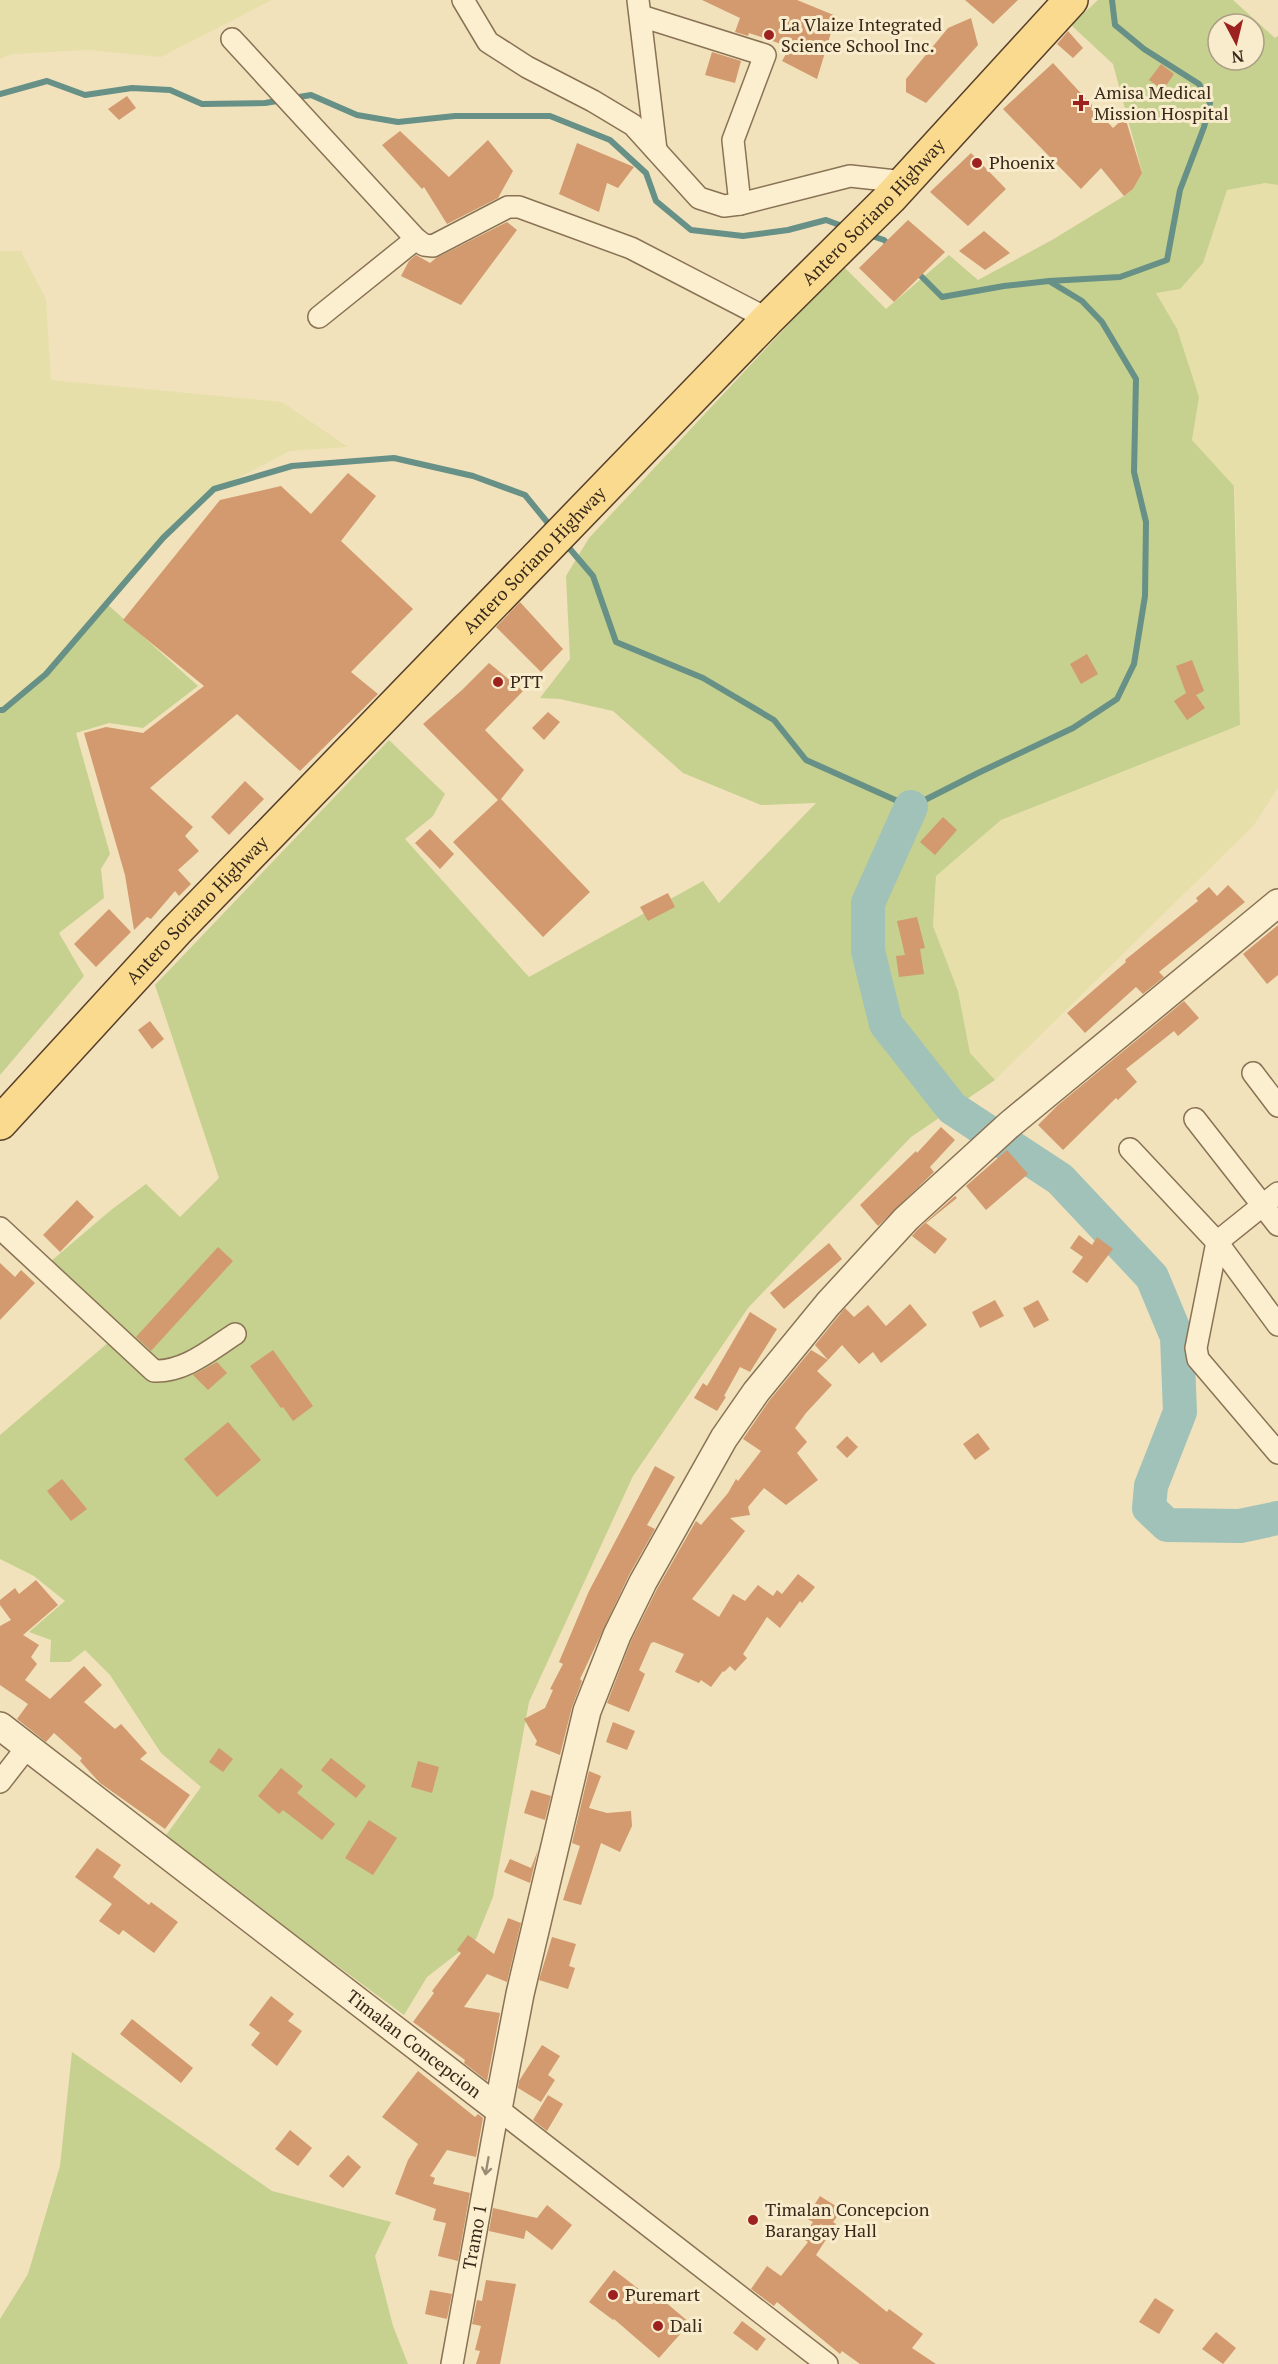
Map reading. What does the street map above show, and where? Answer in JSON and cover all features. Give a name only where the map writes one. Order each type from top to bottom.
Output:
[{"type":"main road","name":"Antero Soriano Highway","points":[[0,1124],[176,931],[768,319],[905,182],[1071,0]]},
{"type":"street","points":[[463,0],[488,42],[527,67],[593,101],[633,125],[699,198],[724,206],[740,204],[850,176],[905,182]]},
{"type":"street","points":[[656,150],[639,8],[765,55],[733,140],[740,204]]},
{"type":"street","points":[[232,39],[424,245],[433,246],[508,207],[519,207],[631,248],[768,319]]},
{"type":"street","points":[[319,317],[416,239]]},
{"type":"street","points":[[498,2109],[520,1994],[587,1712],[618,1635],[643,1582],[724,1438],[756,1392],[828,1304],[906,1219],[1009,1125],[1278,903]]},
{"type":"street","points":[[1253,1073],[1278,1106]]},
{"type":"street","points":[[1195,1119],[1270,1199],[1278,1225]]},
{"type":"street","points":[[1130,1149],[1217,1242],[1278,1324]]},
{"type":"street","points":[[1270,1199],[1217,1242],[1196,1353],[1198,1359],[1278,1454]]},
{"type":"street","points":[[0,1228],[154,1371],[165,1371],[184,1366],[235,1334]]},
{"type":"street","name":"Timalan Concepcion","points":[[0,1726],[825,2364]]},
{"type":"street","points":[[0,1782],[28,1746]]},
{"type":"street","name":"Tramo 1","points":[[452,2364],[498,2109]]},
{"type":"shaded area","points":[[0,0],[272,0],[161,57],[89,50],[12,54],[0,59]]},
{"type":"shaded area","points":[[1265,183],[1278,185],[1278,788],[1254,825],[995,1080],[970,1053],[958,991],[933,926],[936,876],[1001,820],[1240,725],[1235,487],[1192,440],[1199,397],[1156,292],[1203,263],[1227,190]]},
{"type":"shaded area","points":[[0,251],[21,251],[46,299],[51,380],[282,402],[348,447],[290,451],[217,489],[161,541],[46,674],[3,710],[0,710]]},
{"type":"green space","points":[[1098,0],[1233,0],[1246,12],[1206,12],[1206,72],[1266,72],[1266,30],[1275,38],[1278,36],[1278,185],[1265,183],[1227,190],[1203,263],[1180,289],[1156,293],[1177,329],[1199,397],[1192,440],[1234,486],[1240,725],[1001,820],[936,876],[933,926],[958,991],[970,1053],[995,1080],[911,1137],[748,1308],[633,1476],[529,1702],[493,1897],[476,1939],[427,1977],[404,2015],[164,1838],[201,1787],[161,1753],[110,1675],[85,1650],[70,1662],[50,1662],[51,1640],[29,1632],[65,1601],[34,1576],[0,1559],[0,1435],[116,1336],[43,1268],[111,1210],[146,1184],[180,1217],[219,1178],[155,985],[389,740],[445,794],[433,816],[405,839],[529,977],[703,881],[719,903],[816,803],[761,805],[683,773],[613,711],[560,699],[540,698],[570,659],[566,576],[589,538],[843,266],[886,309],[949,255],[978,280],[1052,240],[1133,189],[1142,172],[1113,64],[1071,25]]},
{"type":"green space","points":[[107,604],[198,686],[143,728],[109,723],[76,733],[110,854],[101,869],[104,898],[59,933],[84,976],[0,1075],[0,710],[3,710],[46,674]]},
{"type":"green space","points":[[72,2052],[272,2191],[391,2222],[375,2256],[393,2326],[408,2364],[0,2364],[0,2319],[28,2274],[60,2166]]},
{"type":"building","points":[[702,0],[797,0],[836,16],[817,79],[782,61],[790,47],[749,33],[748,36],[735,32],[740,18]]},
{"type":"building","points":[[965,0],[1018,0],[993,24]]},
{"type":"building","points":[[971,18],[978,45],[926,103],[906,92],[906,79],[948,28]]},
{"type":"building","points":[[1068,31],[1083,48],[1073,58],[1057,44]]},
{"type":"building","points":[[712,52],[741,61],[735,83],[705,75]]},
{"type":"building","points":[[1053,63],[1113,128],[1125,117],[1142,173],[1133,189],[1124,196],[1101,168],[1081,189],[1003,109]]},
{"type":"building","points":[[1161,64],[1174,74],[1163,90],[1149,80]]},
{"type":"building","points":[[127,96],[136,108],[119,120],[108,109]]},
{"type":"building","points":[[400,131],[449,177],[488,140],[513,171],[498,198],[447,224],[424,187],[422,189],[382,145]]},
{"type":"building","points":[[577,143],[634,167],[618,188],[607,183],[599,212],[559,194]]},
{"type":"building","points":[[971,153],[1006,189],[968,226],[930,192]]},
{"type":"building","points":[[908,220],[945,252],[894,302],[859,268]]},
{"type":"building","points":[[507,222],[517,230],[461,305],[401,276],[409,261],[416,255],[430,263]]},
{"type":"building","points":[[984,231],[1010,253],[985,270],[959,251]]},
{"type":"building","points":[[348,473],[376,496],[341,541],[413,609],[351,672],[378,694],[300,771],[237,714],[150,788],[193,827],[185,836],[199,851],[178,870],[191,884],[179,896],[175,891],[151,919],[147,917],[134,930],[125,875],[84,733],[106,727],[143,733],[204,686],[123,620],[220,500],[281,486],[311,514]]},
{"type":"building","points":[[520,602],[563,649],[541,672],[496,627]]},
{"type":"building","points":[[1087,654],[1098,674],[1081,684],[1070,664]]},
{"type":"building","points":[[1192,660],[1204,691],[1196,695],[1205,708],[1187,720],[1174,701],[1186,693],[1176,666]]},
{"type":"building","points":[[489,663],[523,691],[485,730],[524,770],[501,799],[590,892],[543,937],[453,842],[498,800],[423,724]]},
{"type":"building","points":[[548,712],[560,722],[544,740],[532,728]]},
{"type":"building","points":[[245,781],[264,799],[229,835],[211,817]]},
{"type":"building","points":[[943,817],[957,830],[935,855],[920,842]]},
{"type":"building","points":[[430,829],[454,854],[440,869],[415,843]]},
{"type":"building","points":[[1228,885],[1245,902],[1159,972],[1164,977],[1143,994],[1136,987],[1085,1033],[1067,1013],[1126,962],[1125,960],[1198,901],[1196,898],[1209,887],[1217,896]]},
{"type":"building","points":[[668,893],[675,907],[648,921],[640,907]]},
{"type":"building","points":[[109,909],[131,932],[96,967],[74,944]]},
{"type":"building","points":[[917,917],[925,948],[920,949],[924,974],[899,977],[896,956],[905,955],[897,921]]},
{"type":"building","points":[[1278,925],[1278,975],[1267,984],[1243,954]]},
{"type":"building","points":[[1184,1001],[1199,1018],[1178,1036],[1174,1031],[1126,1069],[1137,1082],[1118,1100],[1116,1098],[1063,1150],[1038,1125],[1058,1105]]},
{"type":"building","points":[[150,1021],[164,1039],[152,1049],[138,1030]]},
{"type":"building","points":[[941,1127],[955,1140],[930,1167],[934,1172],[878,1226],[860,1205],[916,1151],[917,1153]]},
{"type":"building","points":[[1007,1150],[1028,1174],[986,1210],[966,1186]]},
{"type":"building","points":[[955,1196],[957,1198],[926,1223],[947,1239],[935,1254],[912,1236]]},
{"type":"building","points":[[77,1200],[94,1217],[60,1252],[43,1235]]},
{"type":"building","points":[[1079,1235],[1092,1245],[1097,1237],[1113,1249],[1087,1283],[1072,1272],[1083,1257],[1070,1248]]},
{"type":"building","points":[[829,1243],[842,1259],[784,1309],[770,1293]]},
{"type":"building","points":[[218,1247],[233,1261],[151,1351],[136,1337]]},
{"type":"building","points":[[0,1263],[15,1277],[21,1270],[35,1283],[0,1320]]},
{"type":"building","points":[[995,1300],[1004,1316],[980,1328],[972,1312]]},
{"type":"building","points":[[1038,1300],[1049,1320],[1034,1328],[1023,1308]]},
{"type":"building","points":[[910,1304],[927,1325],[881,1363],[873,1352],[859,1364],[842,1345],[828,1360],[815,1345],[845,1308],[854,1317],[868,1305],[886,1326]]},
{"type":"building","points":[[750,1312],[777,1329],[750,1372],[740,1367],[717,1411],[694,1398],[703,1383],[707,1386]]},
{"type":"building","points":[[273,1350],[313,1406],[293,1421],[250,1366]]},
{"type":"building","points":[[811,1350],[828,1360],[817,1371],[832,1385],[795,1428],[807,1442],[797,1453],[818,1480],[786,1505],[764,1488],[748,1507],[750,1515],[730,1518],[745,1531],[692,1599],[719,1617],[733,1594],[745,1601],[758,1585],[773,1596],[777,1590],[782,1594],[798,1574],[815,1587],[802,1603],[800,1601],[780,1628],[767,1617],[743,1654],[747,1658],[735,1671],[730,1666],[723,1671],[711,1687],[701,1680],[699,1683],[675,1672],[684,1654],[654,1642],[651,1643],[639,1670],[645,1674],[629,1712],[607,1703],[631,1641],[657,1589],[696,1521],[701,1525],[761,1451],[743,1439],[769,1401]]},
{"type":"building","points":[[217,1362],[227,1373],[208,1390],[193,1375]]},
{"type":"building","points":[[228,1422],[261,1460],[217,1497],[184,1459]]},
{"type":"building","points":[[978,1433],[990,1449],[975,1460],[963,1444]]},
{"type":"building","points":[[847,1436],[858,1447],[847,1458],[836,1447]]},
{"type":"building","points":[[655,1466],[675,1477],[647,1525],[655,1529],[629,1575],[580,1679],[582,1681],[572,1707],[560,1755],[535,1745],[537,1741],[524,1719],[545,1708],[553,1690],[550,1689],[563,1664],[559,1662],[589,1591]]},
{"type":"building","points":[[62,1479],[87,1509],[71,1521],[47,1491]]},
{"type":"building","points":[[36,1580],[58,1605],[23,1635],[39,1645],[31,1657],[37,1664],[25,1680],[50,1699],[84,1666],[102,1685],[84,1702],[115,1729],[121,1724],[147,1753],[140,1759],[190,1795],[165,1829],[100,1783],[80,1761],[82,1758],[54,1733],[46,1742],[17,1719],[28,1704],[0,1685],[0,1626],[11,1620],[0,1605],[0,1600],[15,1588],[19,1594]]},
{"type":"building","points":[[613,1722],[635,1731],[627,1750],[606,1742]]},
{"type":"building","points":[[219,1748],[233,1759],[223,1772],[209,1762]]},
{"type":"building","points":[[331,1758],[366,1786],[356,1798],[321,1770]]},
{"type":"building","points":[[418,1761],[439,1767],[432,1793],[411,1787]]},
{"type":"building","points":[[281,1768],[303,1786],[297,1793],[335,1824],[322,1840],[283,1810],[279,1814],[258,1796]]},
{"type":"building","points":[[589,1771],[601,1776],[589,1808],[607,1813],[631,1811],[632,1826],[620,1852],[601,1843],[581,1905],[563,1900],[580,1846],[572,1843]]},
{"type":"building","points":[[531,1790],[551,1796],[545,1820],[524,1813]]},
{"type":"building","points":[[369,1820],[397,1838],[373,1875],[345,1858]]},
{"type":"building","points":[[97,1848],[121,1865],[113,1877],[149,1905],[151,1902],[178,1922],[154,1953],[123,1930],[119,1935],[99,1921],[112,1904],[75,1877]]},
{"type":"building","points":[[538,1850],[530,1883],[504,1872],[510,1859],[531,1868]]},
{"type":"building","points":[[508,1918],[521,1923],[507,1982],[487,1974],[464,2007],[500,2013],[487,2081],[464,2063],[465,2060],[413,2022],[434,1993],[432,1991],[461,1953],[457,1950],[468,1935],[494,1954]]},
{"type":"building","points":[[552,1937],[576,1944],[569,1966],[575,1968],[568,1989],[539,1980]]},
{"type":"building","points":[[271,1996],[294,2014],[288,2021],[302,2031],[277,2066],[251,2045],[260,2033],[249,2025]]},
{"type":"building","points":[[132,2019],[193,2068],[181,2083],[120,2034]]},
{"type":"building","points":[[542,2045],[560,2056],[548,2075],[555,2080],[541,2102],[518,2088],[519,2081]]},
{"type":"building","points":[[418,2071],[475,2117],[478,2114],[483,2118],[476,2157],[447,2150],[430,2176],[435,2178],[433,2184],[470,2193],[458,2261],[438,2256],[446,2223],[433,2220],[436,2209],[395,2194],[408,2160],[418,2144],[382,2117]]},
{"type":"building","points":[[548,2095],[563,2104],[547,2131],[533,2120]]},
{"type":"building","points":[[290,2130],[312,2148],[298,2166],[275,2149]]},
{"type":"building","points":[[348,2155],[361,2167],[343,2188],[329,2176]]},
{"type":"building","points":[[820,2196],[842,2210],[833,2222],[836,2224],[816,2255],[887,2312],[889,2309],[923,2334],[912,2348],[936,2364],[860,2364],[842,2351],[840,2354],[777,2302],[774,2306],[751,2289],[767,2266],[781,2276],[808,2242],[802,2238],[813,2222],[806,2218]]},
{"type":"building","points":[[547,2205],[572,2225],[552,2250],[526,2230],[524,2239],[489,2231],[493,2208],[537,2218]]},
{"type":"building","points":[[614,2270],[653,2300],[657,2295],[690,2323],[659,2358],[614,2319],[589,2302]]},
{"type":"building","points":[[486,2280],[516,2284],[500,2364],[476,2364],[480,2351],[475,2350],[481,2326],[472,2324],[477,2300],[482,2301]]},
{"type":"building","points":[[430,2290],[452,2294],[447,2319],[425,2314]]},
{"type":"building","points":[[1155,2298],[1174,2310],[1159,2334],[1139,2322]]},
{"type":"building","points":[[742,2321],[766,2339],[757,2351],[733,2333]]},
{"type":"building","points":[[1216,2332],[1236,2348],[1223,2364],[1202,2349]]},
{"type":"waterway","points":[[1049,281],[1120,277],[1167,260],[1180,190],[1204,127],[1210,103],[1199,84],[1144,49],[1115,25],[1112,0]]},
{"type":"waterway","points":[[0,94],[47,81],[85,95],[132,88],[170,90],[202,104],[265,103],[283,100]]},
{"type":"waterway","points":[[293,98],[311,95],[357,115],[398,122],[455,116],[550,116],[610,140],[646,173],[656,201],[691,230],[743,236],[788,230],[826,220],[845,227]]},
{"type":"waterway","points":[[869,235],[884,240],[891,247]]},
{"type":"waterway","points":[[564,542],[593,576],[616,642],[703,678],[774,720],[806,760],[911,807],[1073,728],[1117,699],[1134,664],[1145,596],[1146,522],[1134,472],[1136,379],[1102,322],[1082,301],[1049,281],[942,297],[916,271]]},
{"type":"waterway","points":[[0,710],[3,710],[46,674],[163,538],[214,489],[292,466],[394,458],[473,476],[525,495],[552,528]]},
{"type":"waterway","points":[[911,807],[868,903],[868,951],[886,1024],[952,1108],[1060,1179],[1152,1277],[1177,1337],[1180,1412],[1151,1486],[1149,1508],[1167,1525],[1240,1526],[1278,1518]]},
{"type":"place","name":"La Vlaize Integrated Science School Inc.","points":[[769,35]]},
{"type":"place","name":"Amisa Medical Mission Hospital","points":[[1081,103]]},
{"type":"place","name":"Phoenix","points":[[977,163]]},
{"type":"place","name":"PTT","points":[[498,682]]},
{"type":"place","name":"Timalan Concepcion Barangay Hall","points":[[753,2220]]},
{"type":"place","name":"Puremart","points":[[613,2295]]},
{"type":"place","name":"Dali","points":[[658,2326]]}]
